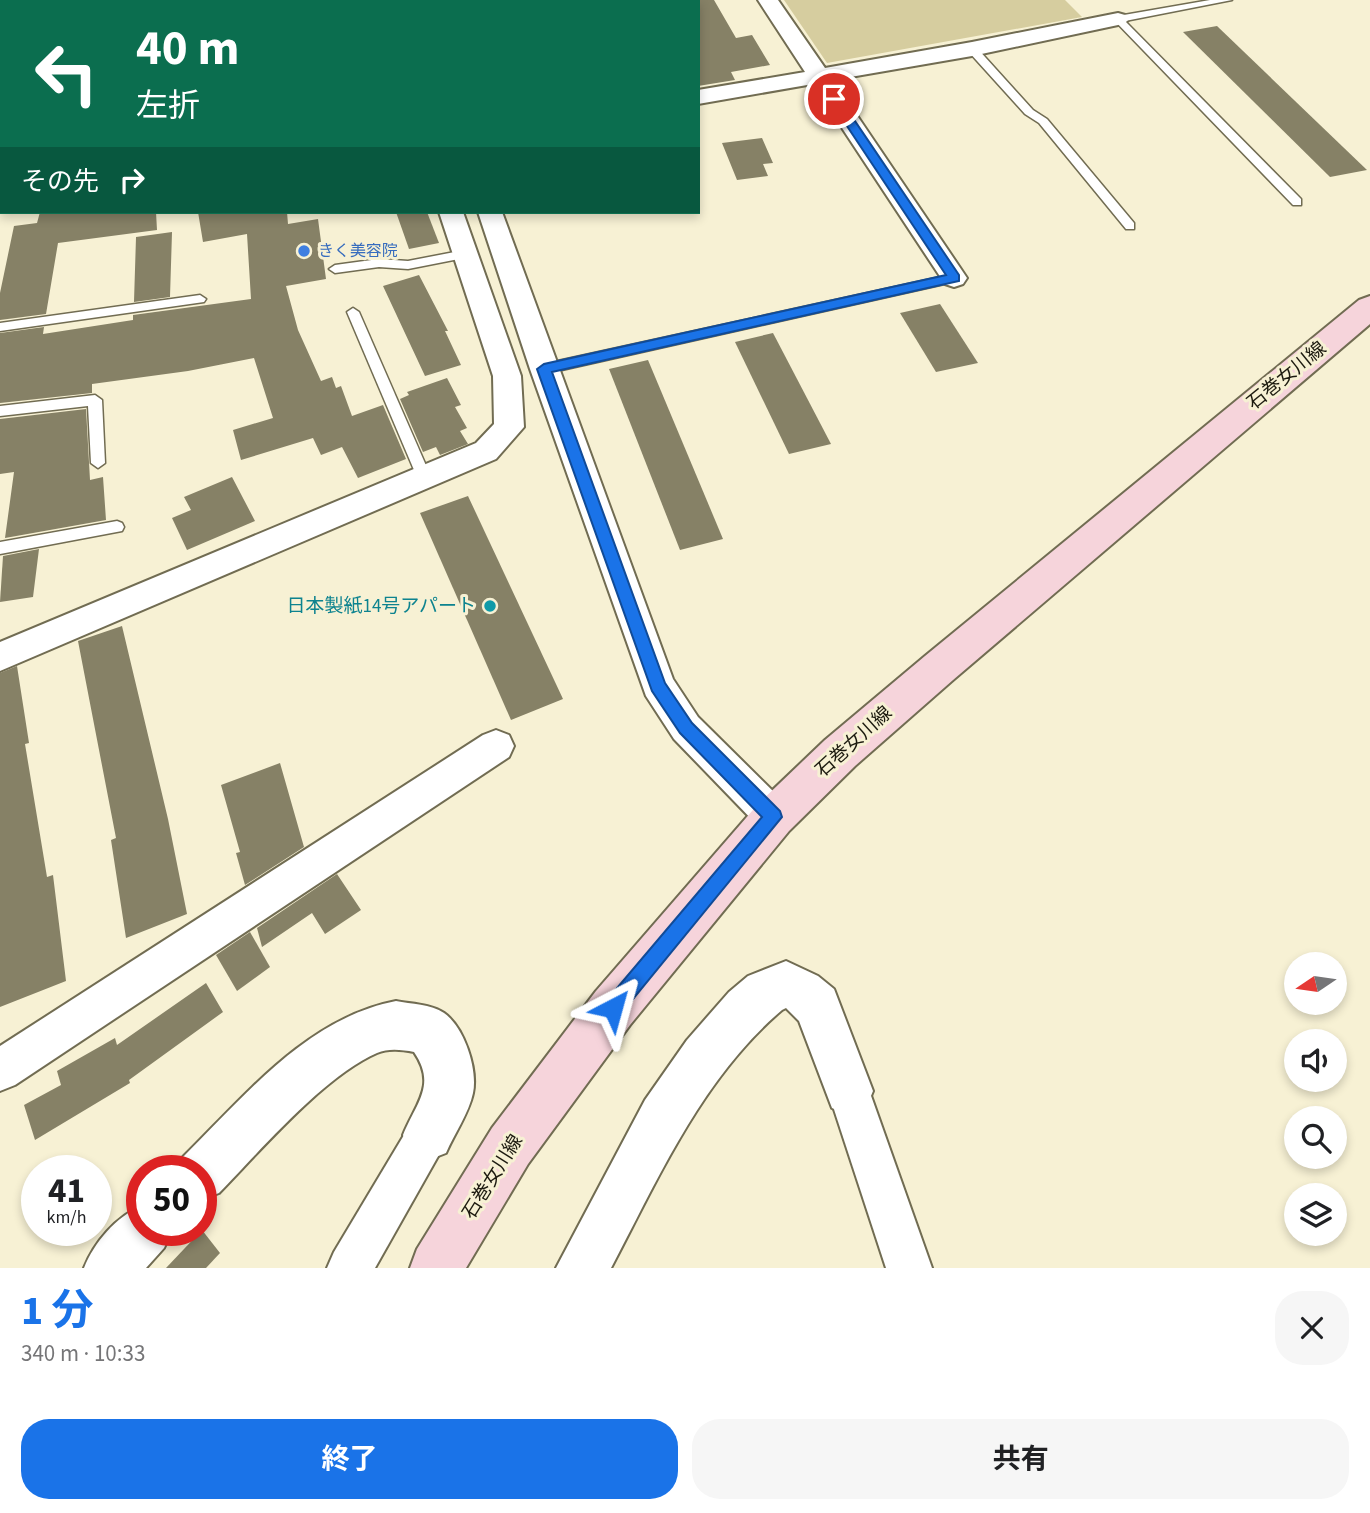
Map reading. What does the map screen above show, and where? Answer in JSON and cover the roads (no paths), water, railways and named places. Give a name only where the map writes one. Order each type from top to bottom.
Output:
[{"type":"main road","name":"石巻女川線","points":[[436,1268],[510,1146],[613,1008],[774,817],[840,753],[939,668],[1370,307]]},
{"type":"street","points":[[768,0],[954,278]]},
{"type":"street","points":[[1100,0],[1118,19]]},
{"type":"street","points":[[700,97],[972,49],[1118,19]]},
{"type":"street","points":[[0,657],[486,451],[509,427],[507,376],[452,214]]},
{"type":"street","points":[[491,214],[658,686],[686,728],[774,817]]},
{"type":"street","points":[[507,376],[544,369]]},
{"type":"street","points":[[0,1070],[496,746]]},
{"type":"street","points":[[582,1268],[663,1118],[704,1057],[746,1009],[765,993],[786,984],[802,992],[817,1006],[909,1268]]},
{"type":"street","points":[[217,1159],[291,1084],[360,1035],[370,1030],[396,1025],[428,1030],[448,1059],[449,1092],[428,1135],[350,1268]]},
{"type":"street","points":[[110,1268],[131,1246]]},
{"type":"lane","points":[[1118,19],[1227,0]]},
{"type":"lane","points":[[1118,19],[1297,202]]},
{"type":"lane","points":[[972,49],[1029,112],[1042,121],[1130,226]]},
{"type":"lane","points":[[335,269],[379,263],[408,265],[465,254]]},
{"type":"lane","points":[[544,369],[954,278]]},
{"type":"lane","points":[[0,327],[200,299]]},
{"type":"lane","points":[[353,312],[424,477]]},
{"type":"lane","points":[[0,411],[95,400],[98,463]]},
{"type":"lane","points":[[0,548],[117,527]]},
{"type":"place","name":"きく美容院","points":[[304,251]]},
{"type":"place","name":"日本製紙14号アパート","points":[[490,606]]}]
